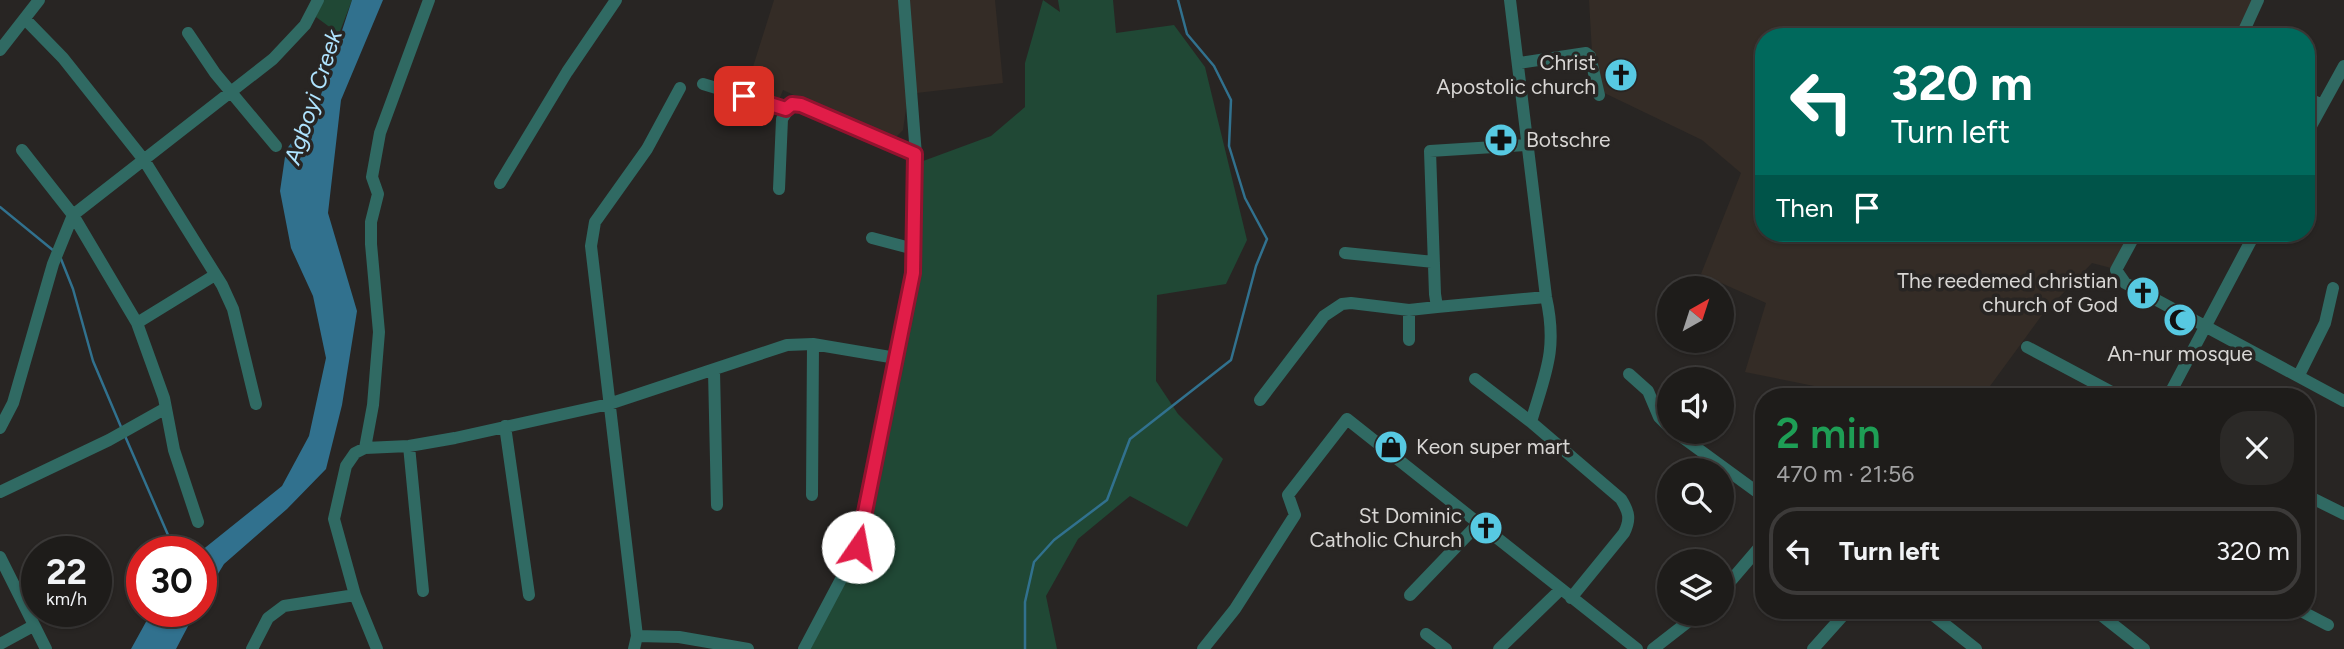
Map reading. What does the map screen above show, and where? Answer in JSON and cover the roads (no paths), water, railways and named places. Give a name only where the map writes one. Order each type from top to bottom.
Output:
[{"type":"street","points":[[0,50],[39,0]]},
{"type":"street","points":[[0,428],[23,373],[55,256],[73,215],[233,91],[288,44],[305,25],[318,0]]},
{"type":"street","points":[[365,448],[373,405],[379,332],[371,233],[378,194],[372,177],[380,133],[429,0]]},
{"type":"street","points":[[500,183],[567,72],[616,0]]},
{"type":"street","points":[[804,649],[858,547],[913,273],[915,154],[904,0]]},
{"type":"street","points":[[1510,0],[1551,320],[1549,372],[1531,422]]},
{"type":"street","points":[[2245,28],[2259,0]]},
{"type":"street","points":[[25,19],[63,58],[144,160],[215,275],[233,309],[256,404]]},
{"type":"street","points":[[188,33],[215,73],[233,91],[276,146]]},
{"type":"street","points":[[1518,63],[1586,53],[1590,56],[1599,95]]},
{"type":"street","points":[[2315,118],[2344,65]]},
{"type":"street","points":[[703,84],[786,109]]},
{"type":"street","points":[[634,649],[637,636],[591,264],[592,231],[604,209],[647,149],[680,88]]},
{"type":"street","points":[[2315,101],[2322,104]]},
{"type":"street","points":[[779,188],[782,119],[786,109],[792,104],[801,105],[915,154]]},
{"type":"street","points":[[1437,307],[1430,151],[1527,145]]},
{"type":"street","points":[[22,150],[73,215],[137,323],[166,408],[174,450],[198,522]]},
{"type":"street","points":[[872,238],[914,249]]},
{"type":"street","points":[[2130,242],[2117,264],[2120,279],[2344,401]]},
{"type":"street","points":[[2173,388],[2250,242]]},
{"type":"street","points":[[1345,253],[1434,262]]},
{"type":"street","points":[[137,323],[215,275]]},
{"type":"street","points":[[2299,375],[2329,312],[2333,288]]},
{"type":"street","points":[[1260,400],[1324,316],[1334,308],[1351,303],[1409,310],[1546,297]]},
{"type":"street","points":[[1409,310],[1409,340]]},
{"type":"street","points":[[377,649],[355,595],[336,530],[335,508],[346,466],[355,453],[365,448],[409,446],[609,404],[788,345],[813,344],[896,358]]},
{"type":"street","points":[[813,344],[813,495]]},
{"type":"street","points":[[2027,347],[2104,388]]},
{"type":"street","points":[[714,371],[717,505]]},
{"type":"street","points":[[1629,374],[1648,391],[1657,412]]},
{"type":"street","points":[[1475,379],[1531,422],[1621,499],[1629,513],[1630,522],[1624,533],[1566,594],[1499,649]]},
{"type":"street","points":[[0,492],[166,408]]},
{"type":"street","points":[[1203,649],[1236,609],[1295,515],[1288,495],[1347,419],[1637,649]]},
{"type":"street","points":[[505,426],[529,595]]},
{"type":"street","points":[[1691,444],[1755,490]]},
{"type":"street","points":[[409,446],[423,591]]},
{"type":"street","points":[[2315,500],[2344,514]]},
{"type":"street","points":[[1410,595],[1478,524]]},
{"type":"street","points":[[1734,577],[1755,552]]},
{"type":"street","points":[[0,557],[21,600]]},
{"type":"street","points":[[252,649],[268,618],[284,606],[328,602],[355,595]]},
{"type":"street","points":[[2315,618],[2328,625]]},
{"type":"street","points":[[1813,649],[1840,619]]},
{"type":"street","points":[[1938,619],[1976,649]]},
{"type":"street","points":[[2106,619],[2144,649]]},
{"type":"street","points":[[1653,649],[1683,626]]},
{"type":"street","points":[[0,644],[30,627]]},
{"type":"street","points":[[34,627],[46,649]]},
{"type":"street","points":[[1426,634],[1446,649]]},
{"type":"street","points":[[637,636],[679,637],[748,649]]},
{"type":"water","points":[[352,0],[383,0],[341,100],[328,213],[357,311],[342,405],[326,469],[287,509],[224,564],[217,576],[217,538],[282,486],[309,436],[326,358],[313,296],[291,248],[280,191],[286,150],[316,110]]},
{"type":"water","points":[[143,627],[188,627],[176,649],[131,649]]},
{"type":"waterway","points":[[1025,649],[1025,602],[1034,562],[1054,540],[1107,500],[1130,439],[1231,360],[1256,266],[1267,239],[1245,198],[1229,146],[1231,100],[1214,66],[1187,34],[1178,0]]},
{"type":"waterway","points":[[0,207],[54,251]]},
{"type":"waterway","points":[[61,259],[73,289],[93,361],[121,427]]},
{"type":"waterway","points":[[125,436],[168,536]]},
{"type":"place","name":"Christ Apostolic church","points":[[1621,75]]},
{"type":"place","name":"Botschre","points":[[1501,140]]},
{"type":"place","name":"The reedemed christian church of God","points":[[2143,293]]},
{"type":"place","name":"An-nur mosque","points":[[2180,320]]},
{"type":"place","name":"Keon super mart","points":[[1391,447]]},
{"type":"place","name":"St Dominic Catholic Church","points":[[1486,528]]},
{"type":"water label","name":"Agboyi Creek","points":[[313,97]]}]
